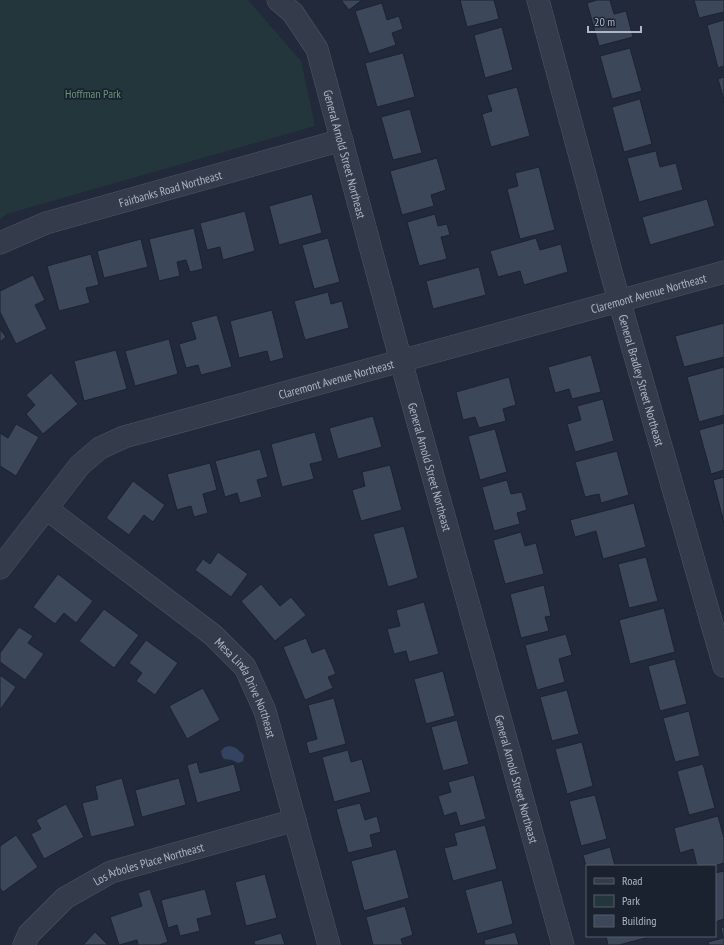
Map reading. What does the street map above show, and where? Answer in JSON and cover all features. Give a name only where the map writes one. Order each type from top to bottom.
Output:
[{"type":"street","name":"General Arnold Street Northeast","points":[[278,0],[293,14],[317,49],[401,361],[563,945]]},
{"type":"street","name":"General Bradley Street Northeast","points":[[538,0],[619,300],[724,666]]},
{"type":"street","name":"Fairbanks Road Northeast","points":[[0,243],[46,223],[342,140]]},
{"type":"street","name":"Claremont Avenue Northeast","points":[[0,568],[80,465],[100,448],[124,437],[724,272]]},
{"type":"street","name":"Mesa Linda Drive Northeast","points":[[47,509],[213,635],[245,667],[265,711],[329,945]]},
{"type":"street","name":"Los Arboles Place Northeast","points":[[24,945],[29,934],[65,898],[111,872],[295,820]]},
{"type":"green space","name":"Hoffman Park","points":[[0,0],[248,0],[301,61],[315,126],[7,214],[0,219]]},
{"type":"water","points":[[230,746],[236,748],[244,755],[243,761],[238,763],[232,760],[224,759],[221,751],[225,747]]},
{"type":"building","points":[[341,0],[362,0],[349,10]]},
{"type":"building","points":[[460,0],[494,0],[499,19],[467,27]]},
{"type":"building","points":[[597,0],[610,0],[614,14],[626,11],[633,37],[599,46],[587,3]]},
{"type":"building","points":[[694,0],[724,0],[724,12],[699,18]]},
{"type":"building","points":[[382,3],[387,20],[399,16],[403,29],[392,33],[396,45],[369,54],[355,11]]},
{"type":"building","points":[[724,20],[724,66],[718,68],[707,25]]},
{"type":"building","points":[[502,27],[513,70],[485,78],[474,35]]},
{"type":"building","points":[[630,48],[642,91],[612,99],[600,56]]},
{"type":"building","points":[[403,53],[415,97],[377,107],[365,63]]},
{"type":"building","points":[[724,77],[724,100],[718,79]]},
{"type":"building","points":[[517,87],[530,136],[491,147],[482,114],[492,111],[487,95]]},
{"type":"building","points":[[640,99],[652,144],[624,152],[612,107]]},
{"type":"building","points":[[410,109],[422,153],[393,160],[381,117]]},
{"type":"building","points":[[656,151],[660,167],[676,163],[683,190],[639,202],[627,158]]},
{"type":"building","points":[[437,158],[446,190],[431,195],[434,206],[402,215],[390,171]]},
{"type":"building","points":[[539,167],[555,230],[520,239],[507,189],[518,186],[515,173]]},
{"type":"building","points":[[312,194],[322,233],[279,245],[269,206]]},
{"type":"building","points":[[707,199],[715,226],[650,245],[642,217]]},
{"type":"building","points":[[245,211],[255,251],[223,260],[220,247],[207,250],[200,223]]},
{"type":"building","points":[[435,214],[438,226],[447,224],[450,235],[441,237],[447,259],[419,266],[407,222]]},
{"type":"building","points":[[194,228],[203,269],[190,272],[186,260],[177,262],[180,276],[159,281],[149,239]]},
{"type":"building","points":[[328,238],[340,282],[314,289],[302,245]]},
{"type":"building","points":[[536,238],[540,250],[561,244],[568,272],[524,285],[520,271],[498,277],[490,251]]},
{"type":"building","points":[[141,239],[148,267],[104,278],[97,251]]},
{"type":"building","points":[[91,254],[99,285],[86,288],[90,303],[59,311],[47,266]]},
{"type":"building","points":[[479,267],[486,295],[433,309],[426,281]]},
{"type":"building","points":[[33,275],[45,300],[35,305],[47,329],[16,344],[0,312],[0,291]]},
{"type":"building","points":[[328,292],[331,304],[342,301],[349,328],[305,340],[294,301]]},
{"type":"building","points":[[272,310],[284,358],[270,362],[267,351],[239,358],[230,321]]},
{"type":"building","points":[[217,315],[232,367],[201,375],[198,365],[186,368],[179,344],[196,339],[191,322]]},
{"type":"building","points":[[724,323],[724,357],[684,367],[675,336]]},
{"type":"building","points":[[0,329],[6,337],[0,342]]},
{"type":"building","points":[[169,339],[178,374],[135,386],[125,351]]},
{"type":"building","points":[[116,350],[127,389],[84,401],[74,361]]},
{"type":"building","points":[[591,355],[601,392],[572,399],[569,389],[555,393],[548,367]]},
{"type":"building","points":[[724,367],[724,415],[699,422],[687,377]]},
{"type":"building","points":[[51,373],[78,404],[43,434],[26,414],[35,405],[26,395]]},
{"type":"building","points":[[509,377],[516,405],[503,409],[506,421],[479,428],[475,417],[463,420],[456,392]]},
{"type":"building","points":[[603,399],[614,441],[575,452],[567,424],[581,420],[577,406]]},
{"type":"building","points":[[373,416],[382,447],[338,459],[329,428]]},
{"type":"building","points":[[724,423],[724,470],[711,474],[699,430]]},
{"type":"building","points":[[16,424],[39,437],[16,476],[0,466],[0,433],[8,438]]},
{"type":"building","points":[[495,429],[507,472],[480,480],[468,436]]},
{"type":"building","points":[[315,432],[323,461],[310,464],[314,479],[282,487],[271,444]]},
{"type":"building","points":[[260,449],[268,477],[257,480],[262,497],[240,503],[237,493],[225,497],[215,461]]},
{"type":"building","points":[[617,451],[629,495],[601,503],[599,494],[585,497],[575,462]]},
{"type":"building","points":[[210,463],[217,490],[203,494],[208,513],[194,517],[191,506],[177,510],[167,474]]},
{"type":"building","points":[[390,465],[402,510],[361,521],[352,490],[365,486],[362,472]]},
{"type":"building","points":[[724,477],[724,523],[713,480]]},
{"type":"building","points":[[507,480],[511,494],[522,492],[527,510],[517,513],[520,524],[494,531],[482,487]]},
{"type":"building","points":[[133,481],[165,505],[153,522],[144,515],[129,535],[106,518]]},
{"type":"building","points":[[634,503],[646,547],[603,559],[596,531],[575,537],[570,520]]},
{"type":"building","points":[[404,526],[418,578],[388,587],[373,534]]},
{"type":"building","points":[[521,532],[525,546],[536,543],[544,574],[505,584],[493,540]]},
{"type":"building","points":[[218,552],[248,574],[231,597],[195,570],[203,559],[210,564]]},
{"type":"building","points":[[646,557],[658,601],[629,608],[618,564]]},
{"type":"building","points":[[58,574],[93,601],[76,623],[64,613],[55,624],[33,607]]},
{"type":"building","points":[[261,584],[280,606],[291,597],[306,615],[275,641],[241,601]]},
{"type":"building","points":[[544,585],[551,616],[545,617],[549,631],[521,638],[510,594]]},
{"type":"building","points":[[424,602],[439,654],[409,662],[406,651],[394,654],[387,629],[400,626],[396,610]]},
{"type":"building","points":[[664,608],[675,652],[630,664],[619,620]]},
{"type":"building","points":[[104,609],[139,635],[114,668],[79,641]]},
{"type":"building","points":[[19,627],[33,636],[28,643],[44,654],[25,680],[0,662],[0,653]]},
{"type":"building","points":[[566,634],[572,655],[559,659],[565,682],[537,690],[525,645]]},
{"type":"building","points":[[306,638],[312,653],[325,648],[336,674],[328,677],[333,688],[305,700],[283,647]]},
{"type":"building","points":[[146,640],[178,663],[155,695],[136,681],[142,673],[129,663]]},
{"type":"building","points":[[675,659],[687,704],[660,711],[648,666]]},
{"type":"building","points":[[443,671],[455,716],[426,724],[414,679]]},
{"type":"building","points":[[0,675],[16,687],[0,710]]},
{"type":"building","points":[[203,688],[220,720],[187,739],[169,706]]},
{"type":"building","points":[[567,690],[579,734],[552,741],[540,697]]},
{"type":"building","points":[[334,698],[346,744],[309,754],[306,742],[317,739],[308,705]]},
{"type":"building","points":[[689,711],[700,756],[675,762],[663,718]]},
{"type":"building","points":[[457,720],[469,764],[443,771],[431,727]]},
{"type":"building","points":[[582,742],[593,786],[567,794],[555,749]]},
{"type":"building","points":[[348,750],[351,762],[362,759],[371,792],[334,802],[322,757]]},
{"type":"building","points":[[197,762],[200,773],[234,764],[241,791],[197,803],[187,765]]},
{"type":"building","points":[[703,764],[715,808],[689,815],[677,771]]},
{"type":"building","points":[[474,775],[486,819],[460,826],[456,812],[444,816],[438,796],[451,792],[448,782]]},
{"type":"building","points":[[122,778],[135,826],[91,837],[82,803],[98,799],[95,786]]},
{"type":"building","points":[[179,778],[186,805],[142,817],[135,790]]},
{"type":"building","points":[[595,795],[607,839],[581,846],[569,801]]},
{"type":"building","points":[[360,803],[365,820],[377,816],[381,832],[370,835],[373,847],[348,853],[336,809]]},
{"type":"building","points":[[66,804],[84,837],[44,859],[31,834],[41,829],[36,820]]},
{"type":"building","points":[[718,816],[724,838],[724,863],[716,865],[697,865],[693,849],[680,853],[674,828]]},
{"type":"building","points":[[485,825],[497,869],[453,881],[444,848],[457,845],[454,833]]},
{"type":"building","points":[[16,835],[38,867],[3,892],[0,888],[0,846]]},
{"type":"building","points":[[610,847],[615,865],[586,865],[586,866],[583,855]]},
{"type":"building","points":[[396,849],[409,898],[364,911],[351,861]]},
{"type":"building","points":[[724,871],[724,919],[716,922],[716,873]]},
{"type":"building","points":[[265,874],[277,918],[246,926],[235,882]]},
{"type":"building","points":[[502,880],[513,924],[477,934],[465,890]]},
{"type":"building","points":[[150,889],[168,942],[159,945],[138,945],[137,940],[119,945],[110,917],[142,906],[138,893]]},
{"type":"building","points":[[205,889],[212,915],[197,919],[200,931],[180,936],[177,925],[168,928],[161,900]]},
{"type":"building","points":[[405,906],[413,935],[401,939],[403,945],[373,945],[366,917]]},
{"type":"building","points":[[724,927],[724,945],[709,945],[708,942],[723,938],[721,928]]},
{"type":"building","points":[[95,932],[108,945],[83,945]]},
{"type":"building","points":[[515,932],[519,945],[485,945],[484,940]]},
{"type":"building","points":[[281,933],[285,945],[255,945],[254,941]]},
{"type":"building","points":[[606,937],[649,937],[619,945],[608,945]]}]
